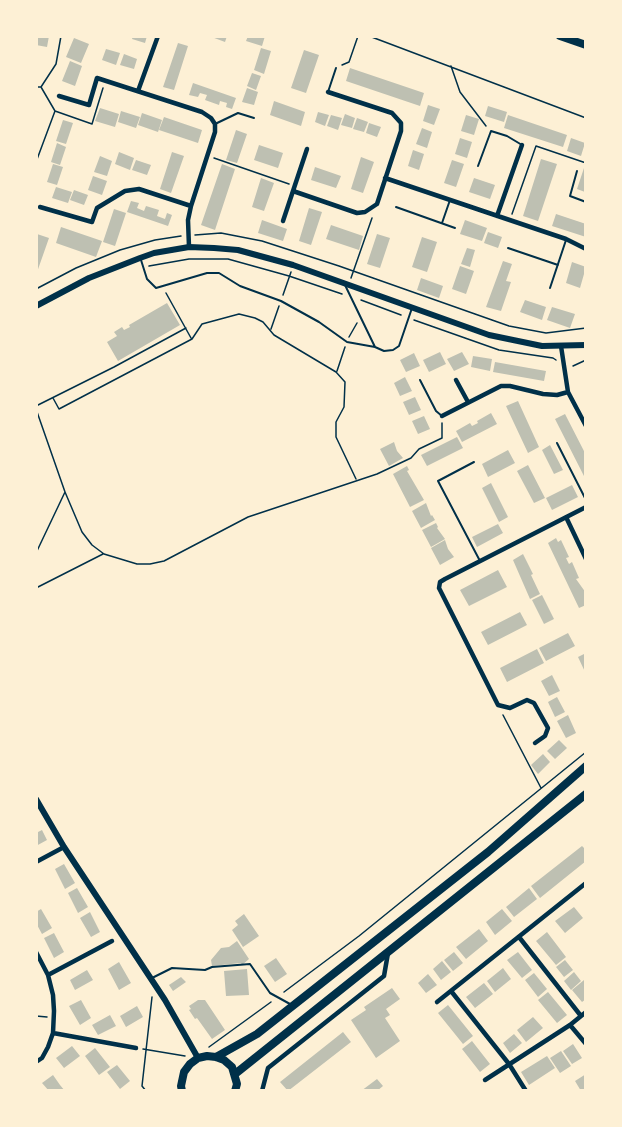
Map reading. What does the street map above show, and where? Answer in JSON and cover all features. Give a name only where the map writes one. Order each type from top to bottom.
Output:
[{"type":"highway","points":[[560,36],[586,45]]},
{"type":"highway","points":[[216,1056],[257,1034],[293,1006],[488,852],[586,766]]},
{"type":"highway","points":[[235,1074],[586,794]]},
{"type":"highway","points":[[179,1089],[184,1072],[196,1056],[216,1056],[225,1060],[235,1074],[237,1084],[235,1091]]},
{"type":"street","points":[[138,91],[158,36]]},
{"type":"street","points":[[59,96],[89,105],[97,78],[202,112],[211,118],[215,124],[215,132],[191,206],[188,228],[189,247]]},
{"type":"street","points":[[294,188],[357,213],[365,212],[377,204],[401,131],[398,117],[392,112],[327,92]]},
{"type":"street","points":[[497,216],[522,145]]},
{"type":"street","points":[[283,221],[307,149]]},
{"type":"street","points":[[385,178],[566,239],[586,249]]},
{"type":"street","points":[[40,207],[92,222],[97,208],[125,191],[139,189],[191,206]]},
{"type":"street","points":[[36,306],[89,278],[154,253],[189,247],[238,250],[255,253],[346,283],[489,335],[520,342],[561,346],[586,345]]},
{"type":"street","points":[[561,346],[568,392],[585,424]]},
{"type":"street","points":[[456,380],[468,402]]},
{"type":"street","points":[[442,416],[501,386],[543,394],[557,395],[568,392]]},
{"type":"street","points":[[535,743],[545,736],[548,728],[534,702],[527,700],[510,708],[498,705],[439,588],[440,582],[586,507]]},
{"type":"street","points":[[566,517],[586,559]]},
{"type":"street","points":[[36,799],[64,847],[151,978],[196,1056]]},
{"type":"street","points":[[36,862],[64,847]]},
{"type":"street","points":[[437,1002],[586,883]]},
{"type":"street","points":[[484,1080],[584,1014],[519,937]]},
{"type":"street","points":[[48,975],[112,941]]},
{"type":"street","points":[[36,952],[48,975],[53,995],[54,1018],[53,1033],[48,1047],[42,1058],[36,1062]]},
{"type":"street","points":[[262,1091],[268,1068],[384,976],[388,953]]},
{"type":"street","points":[[451,991],[509,1064],[526,1091]]},
{"type":"street","points":[[570,1025],[586,1044]]},
{"type":"street","points":[[53,1033],[136,1048]]},
{"type":"lane","points":[[327,92],[336,68]]},
{"type":"lane","points":[[215,124],[238,113],[254,118]]},
{"type":"lane","points":[[478,166],[491,131],[507,136],[522,145]]},
{"type":"lane","points":[[577,171],[570,196],[586,202]]},
{"type":"lane","points":[[442,223],[450,200]]},
{"type":"lane","points":[[396,207],[455,228]]},
{"type":"lane","points":[[550,288],[566,239]]},
{"type":"lane","points":[[508,248],[558,265]]},
{"type":"lane","points":[[140,258],[147,279],[156,288],[207,273],[219,273],[240,286],[281,301],[319,322],[346,342],[375,347],[384,351],[393,350],[399,346],[413,307]]},
{"type":"lane","points":[[346,283],[375,347]]},
{"type":"lane","points":[[420,380],[436,411],[442,416]]},
{"type":"lane","points":[[557,443],[586,500]]},
{"type":"lane","points":[[474,462],[438,481],[480,561]]},
{"type":"lane","points":[[151,978],[172,968],[205,970],[212,967],[250,964],[270,993],[293,1006]]},
{"type":"path","points":[[41,87],[56,64],[62,36]]},
{"type":"path","points":[[336,68],[349,62],[358,36]]},
{"type":"path","points":[[369,36],[451,65],[586,118]]},
{"type":"path","points":[[451,65],[460,92],[491,131]]},
{"type":"path","points":[[36,87],[41,87]]},
{"type":"path","points":[[36,162],[55,111],[41,87]]},
{"type":"path","points":[[510,220],[536,146],[586,163]]},
{"type":"path","points":[[207,156],[294,188]]},
{"type":"path","points":[[346,283],[377,204]]},
{"type":"path","points":[[156,288],[166,291],[192,339]]},
{"type":"path","points":[[53,398],[58,410],[192,339],[202,324],[239,314],[255,318],[263,322],[274,335],[336,372],[345,382],[344,407],[336,422],[336,437],[357,481]]},
{"type":"path","points":[[36,406],[186,328]]},
{"type":"path","points":[[36,409],[65,492],[82,532],[104,554],[137,564],[164,561],[248,517],[377,474],[411,458],[419,449],[442,438],[442,416]]},
{"type":"path","points":[[36,553],[65,492]]},
{"type":"path","points":[[36,588],[104,554]]},
{"type":"path","points":[[498,705],[542,789]]},
{"type":"path","points":[[147,1050],[196,1056],[210,1047],[359,936],[586,752]]},
{"type":"path","points":[[146,1091],[142,1086],[153,992],[151,978]]},
{"type":"path","points":[[36,1016],[54,1018]]},
{"type":"building","points":[[38,36],[49,36],[47,47],[36,45]]},
{"type":"building","points":[[133,36],[147,36],[145,43],[132,39]]},
{"type":"building","points":[[209,36],[227,36],[225,42]]},
{"type":"building","points":[[248,36],[265,36],[262,46],[246,41]]},
{"type":"building","points":[[74,38],[89,44],[81,63],[66,57]]},
{"type":"building","points":[[178,43],[188,46],[174,90],[163,87]]},
{"type":"building","points":[[261,48],[271,51],[264,74],[254,70]]},
{"type":"building","points":[[106,49],[120,53],[116,65],[102,60]]},
{"type":"building","points":[[304,50],[319,55],[306,93],[291,88]]},
{"type":"building","points":[[124,54],[137,59],[134,69],[120,65]]},
{"type":"building","points":[[70,61],[82,66],[75,86],[62,81]]},
{"type":"building","points":[[350,68],[424,93],[420,106],[346,81]]},
{"type":"building","points":[[252,73],[261,76],[256,90],[247,86]]},
{"type":"building","points":[[193,83],[236,98],[232,109],[226,107],[227,103],[220,101],[219,105],[205,100],[207,95],[200,93],[198,97],[189,95]]},
{"type":"building","points":[[247,88],[258,92],[254,105],[242,102]]},
{"type":"building","points":[[274,101],[305,112],[301,126],[270,115]]},
{"type":"building","points":[[428,105],[440,109],[434,125],[423,121]]},
{"type":"building","points":[[488,106],[507,112],[504,122],[485,116]]},
{"type":"building","points":[[100,108],[119,114],[115,127],[95,121]]},
{"type":"building","points":[[121,111],[140,117],[136,128],[118,122]]},
{"type":"building","points":[[318,112],[329,115],[325,126],[315,122]]},
{"type":"building","points":[[142,113],[162,120],[158,132],[138,125]]},
{"type":"building","points":[[345,114],[355,118],[352,128],[341,125]]},
{"type":"building","points":[[331,115],[342,118],[338,130],[327,126]]},
{"type":"building","points":[[466,115],[479,119],[474,135],[461,131]]},
{"type":"building","points":[[508,115],[567,135],[563,147],[504,128]]},
{"type":"building","points":[[164,117],[202,130],[198,143],[159,130]]},
{"type":"building","points":[[357,118],[368,122],[364,132],[353,129]]},
{"type":"building","points":[[63,120],[73,123],[66,144],[56,141]]},
{"type":"building","points":[[369,123],[381,127],[377,137],[366,133]]},
{"type":"building","points":[[422,128],[432,132],[427,148],[416,144]]},
{"type":"building","points":[[236,130],[247,134],[237,163],[226,160]]},
{"type":"building","points":[[460,138],[472,142],[467,158],[455,154]]},
{"type":"building","points":[[571,138],[585,143],[581,156],[567,151]]},
{"type":"building","points":[[57,143],[66,147],[60,165],[51,162]]},
{"type":"building","points":[[259,145],[283,153],[278,168],[254,160]]},
{"type":"building","points":[[413,150],[424,154],[419,170],[408,166]]},
{"type":"building","points":[[119,152],[134,158],[130,170],[115,164]]},
{"type":"building","points":[[172,152],[184,156],[171,193],[160,189]]},
{"type":"building","points":[[100,156],[112,161],[107,176],[94,172]]},
{"type":"building","points":[[361,157],[374,162],[363,193],[351,189]]},
{"type":"building","points":[[541,159],[557,164],[538,221],[523,216]]},
{"type":"building","points":[[136,160],[151,165],[147,175],[132,170]]},
{"type":"building","points":[[452,160],[464,164],[456,187],[444,183]]},
{"type":"building","points":[[53,164],[63,167],[57,185],[47,182]]},
{"type":"building","points":[[222,164],[235,169],[215,230],[201,225]]},
{"type":"building","points":[[315,167],[341,176],[336,188],[311,180]]},
{"type":"building","points":[[584,168],[586,169],[585,192],[577,189]]},
{"type":"building","points":[[93,176],[107,181],[102,195],[88,190]]},
{"type":"building","points":[[261,178],[274,183],[264,211],[252,207]]},
{"type":"building","points":[[474,178],[495,185],[490,199],[469,192]]},
{"type":"building","points":[[56,187],[72,192],[68,203],[52,198]]},
{"type":"building","points":[[74,190],[88,195],[84,205],[70,200]]},
{"type":"building","points":[[131,201],[139,203],[137,208],[144,211],[146,206],[159,210],[157,216],[165,219],[167,213],[172,215],[168,226],[127,212]]},
{"type":"building","points":[[309,208],[322,212],[311,245],[299,241]]},
{"type":"building","points":[[114,209],[126,213],[115,246],[103,242]]},
{"type":"building","points":[[556,214],[586,224],[586,237],[552,226]]},
{"type":"building","points":[[262,220],[287,229],[283,241],[258,233]]},
{"type":"building","points":[[465,220],[487,228],[482,241],[460,234]]},
{"type":"building","points":[[331,225],[363,236],[359,250],[326,239]]},
{"type":"building","points":[[61,227],[102,241],[96,257],[56,243]]},
{"type":"building","points":[[488,232],[502,237],[498,248],[484,243]]},
{"type":"building","points":[[37,234],[49,238],[36,275],[36,236]]},
{"type":"building","points":[[377,234],[390,238],[380,268],[367,264]]},
{"type":"building","points":[[422,237],[437,242],[427,272],[412,267]]},
{"type":"building","points":[[467,248],[475,250],[470,267],[461,264]]},
{"type":"building","points":[[503,261],[512,264],[506,281],[511,282],[501,311],[486,307]]},
{"type":"building","points":[[572,262],[586,267],[580,288],[566,283]]},
{"type":"building","points":[[460,266],[474,271],[466,294],[452,289]]},
{"type":"building","points":[[421,278],[443,286],[439,298],[417,290]]},
{"type":"building","points":[[525,300],[546,307],[542,320],[520,312]]},
{"type":"building","points":[[167,303],[180,325],[118,361],[107,342],[117,336],[114,332],[122,327],[124,330],[130,327],[129,325]]},
{"type":"building","points":[[552,307],[575,314],[570,328],[547,320]]},
{"type":"building","points":[[440,352],[446,364],[429,372],[423,360]]},
{"type":"building","points":[[462,352],[469,364],[454,371],[447,359]]},
{"type":"building","points":[[414,353],[420,366],[406,372],[400,360]]},
{"type":"building","points":[[473,356],[492,359],[490,371],[471,367]]},
{"type":"building","points":[[495,362],[546,371],[544,381],[493,372]]},
{"type":"building","points":[[405,377],[412,391],[400,396],[394,383]]},
{"type":"building","points":[[415,397],[421,410],[409,415],[403,402]]},
{"type":"building","points":[[518,401],[539,447],[528,453],[506,406]]},
{"type":"building","points":[[491,413],[497,424],[462,442],[456,431],[470,423],[472,426],[478,423],[477,421]]},
{"type":"building","points":[[565,414],[586,455],[586,480],[555,419]]},
{"type":"building","points":[[424,416],[430,429],[418,434],[412,421]]},
{"type":"building","points":[[457,437],[463,448],[427,466],[421,455]]},
{"type":"building","points":[[394,442],[403,458],[389,466],[380,449]]},
{"type":"building","points":[[550,445],[563,470],[554,474],[542,450]]},
{"type":"building","points":[[508,450],[515,463],[488,477],[482,464]]},
{"type":"building","points":[[528,465],[545,498],[534,503],[517,471]]},
{"type":"building","points":[[407,466],[409,470],[407,471],[424,500],[410,507],[393,474]]},
{"type":"building","points":[[491,483],[508,517],[499,522],[482,488]]},
{"type":"building","points":[[572,485],[578,497],[552,510],[546,498]]},
{"type":"building","points":[[426,503],[435,520],[421,528],[412,511]]},
{"type":"building","points":[[436,523],[445,539],[431,547],[422,530]]},
{"type":"building","points":[[498,524],[503,533],[477,547],[472,537]]},
{"type":"building","points":[[556,538],[558,542],[561,540],[569,557],[566,558],[569,564],[572,562],[579,578],[576,579],[586,593],[586,605],[579,608],[548,543]]},
{"type":"building","points":[[445,540],[454,557],[440,565],[431,548]]},
{"type":"building","points":[[523,554],[540,594],[530,599],[513,560]]},
{"type":"building","points":[[498,570],[507,587],[469,606],[460,590]]},
{"type":"building","points":[[542,595],[554,619],[544,624],[532,600]]},
{"type":"building","points":[[520,612],[527,625],[488,645],[481,632]]},
{"type":"building","points":[[568,633],[575,646],[546,661],[539,648]]},
{"type":"building","points":[[537,649],[544,663],[507,682],[500,668]]},
{"type":"building","points":[[586,653],[586,674],[578,657]]},
{"type":"building","points":[[552,675],[560,691],[549,696],[541,681]]},
{"type":"building","points":[[557,697],[565,712],[555,717],[548,702]]},
{"type":"building","points":[[568,715],[576,733],[566,738],[557,721]]},
{"type":"building","points":[[559,740],[567,748],[555,759],[547,751]]},
{"type":"building","points":[[543,754],[550,762],[538,774],[531,765]]},
{"type":"building","points":[[42,830],[47,840],[36,846],[36,833]]},
{"type":"building","points":[[582,846],[586,850],[586,861],[540,898],[531,886]]},
{"type":"building","points":[[64,864],[75,883],[65,889],[55,869]]},
{"type":"building","points":[[77,888],[88,907],[78,913],[68,893]]},
{"type":"building","points":[[529,888],[537,899],[514,917],[506,907]]},
{"type":"building","points":[[574,907],[583,918],[565,933],[555,921]]},
{"type":"building","points":[[41,909],[52,928],[42,934],[36,923],[36,912]]},
{"type":"building","points":[[502,909],[512,921],[495,935],[486,922]]},
{"type":"building","points":[[90,912],[100,932],[91,937],[80,918]]},
{"type":"building","points":[[244,914],[259,936],[243,947],[232,930],[238,925],[235,921]]},
{"type":"building","points":[[479,929],[488,941],[466,959],[456,947]]},
{"type":"building","points":[[547,932],[566,957],[556,965],[536,941]]},
{"type":"building","points":[[54,933],[64,952],[54,958],[44,938]]},
{"type":"building","points":[[237,941],[249,959],[242,965],[241,963],[212,966],[211,960],[221,948],[229,947]]},
{"type":"building","points":[[454,952],[463,963],[453,971],[444,960]]},
{"type":"building","points":[[518,952],[532,970],[522,978],[507,960]]},
{"type":"building","points":[[276,958],[287,974],[275,982],[264,966]]},
{"type":"building","points":[[565,960],[573,970],[564,977],[556,967]]},
{"type":"building","points":[[442,961],[451,972],[441,980],[433,969]]},
{"type":"building","points":[[119,962],[131,983],[119,990],[108,969]]},
{"type":"building","points":[[503,968],[511,979],[495,992],[487,981]]},
{"type":"building","points":[[247,969],[249,995],[226,996],[224,971]]},
{"type":"building","points":[[87,970],[93,980],[75,990],[70,980]]},
{"type":"building","points":[[574,972],[581,981],[571,990],[564,981]]},
{"type":"building","points":[[534,973],[547,989],[538,997],[525,980]]},
{"type":"building","points":[[428,974],[437,985],[426,993],[418,983]]},
{"type":"building","points":[[181,977],[186,982],[173,991],[169,985]]},
{"type":"building","points":[[584,980],[586,999],[582,1002],[572,990]]},
{"type":"building","points":[[484,983],[493,994],[475,1008],[466,997]]},
{"type":"building","points":[[392,988],[400,999],[386,1009],[390,1015],[385,1018],[400,1041],[376,1058],[351,1020],[366,1010],[364,1007]]},
{"type":"building","points":[[548,992],[567,1015],[557,1023],[538,1000]]},
{"type":"building","points":[[81,1000],[91,1018],[80,1025],[69,1006]]},
{"type":"building","points":[[198,1000],[205,1000],[225,1030],[212,1039],[189,1010],[191,1009],[189,1006]]},
{"type":"building","points":[[448,1005],[473,1036],[463,1044],[438,1013]]},
{"type":"building","points":[[137,1006],[143,1017],[126,1027],[120,1016]]},
{"type":"building","points":[[110,1015],[116,1026],[98,1035],[92,1025]]},
{"type":"building","points":[[533,1017],[543,1028],[526,1042],[517,1030]]},
{"type":"building","points":[[343,1032],[351,1042],[288,1091],[280,1082]]},
{"type":"building","points":[[514,1034],[522,1043],[510,1053],[503,1043]]},
{"type":"building","points":[[472,1041],[490,1064],[480,1072],[462,1049]]},
{"type":"building","points":[[573,1044],[582,1058],[572,1064],[563,1051]]},
{"type":"building","points":[[72,1046],[80,1056],[64,1068],[56,1058]]},
{"type":"building","points":[[95,1048],[110,1067],[99,1075],[85,1056]]},
{"type":"building","points":[[561,1051],[571,1066],[560,1073],[550,1058]]},
{"type":"building","points":[[547,1056],[555,1068],[529,1085],[521,1072]]},
{"type":"building","points":[[117,1065],[130,1081],[120,1089],[107,1072]]},
{"type":"building","points":[[586,1074],[586,1091],[581,1091],[575,1081]]},
{"type":"building","points":[[53,1075],[65,1091],[49,1091],[42,1083]]},
{"type":"building","points":[[377,1079],[383,1086],[377,1091],[361,1091]]}]
